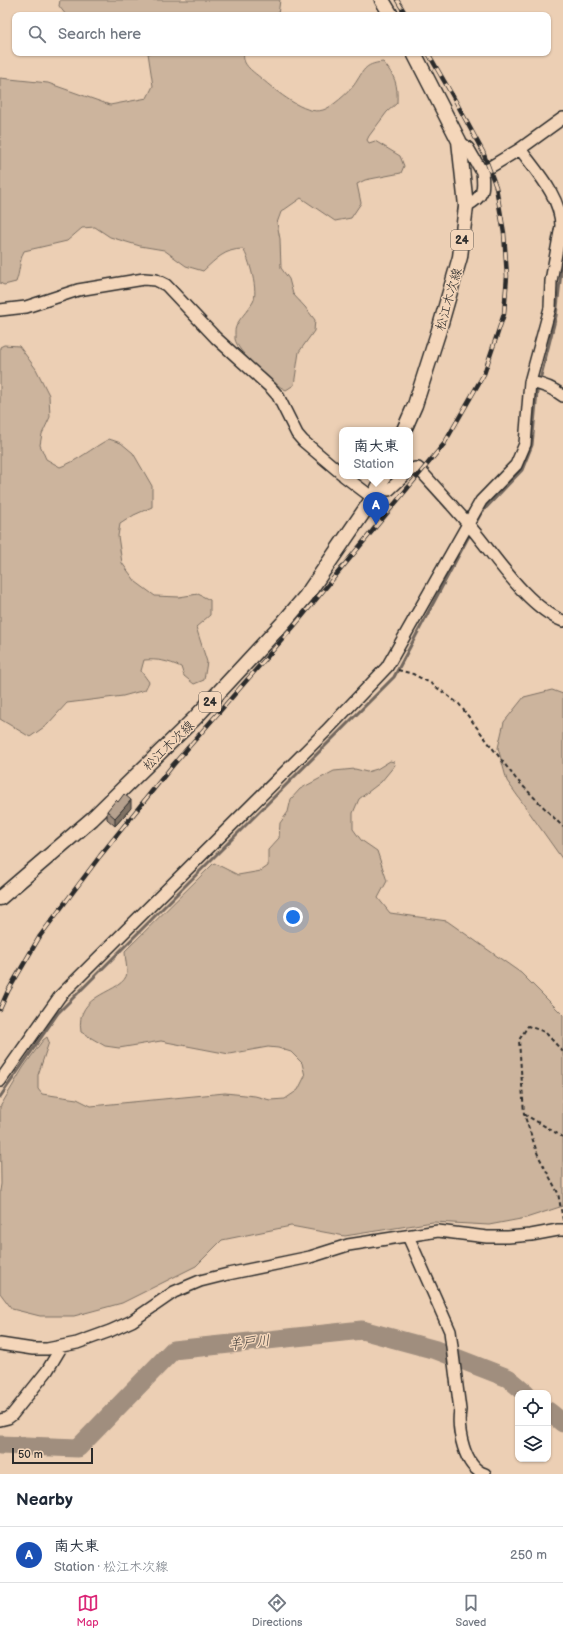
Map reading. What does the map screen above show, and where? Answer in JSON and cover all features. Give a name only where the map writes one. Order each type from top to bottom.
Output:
[{"type":"main road","points":[[382,0],[389,12]]},
{"type":"main road","name":"松江木次線","points":[[405,427],[415,405],[460,257],[466,206],[459,141],[416,56]]},
{"type":"main road","name":"松江木次線","points":[[0,898],[92,819],[201,712],[306,596],[379,487]]},
{"type":"street","points":[[482,172],[520,149],[563,118]]},
{"type":"street","points":[[459,141],[468,148],[482,172],[484,190],[477,201],[466,206]]},
{"type":"street","points":[[0,1081],[60,996],[315,743],[387,667],[471,528],[481,501],[516,465],[525,444],[550,308],[551,282],[559,238],[561,217],[548,188],[520,149]]},
{"type":"street","points":[[0,310],[26,307],[78,290],[144,280],[162,282],[216,338],[271,388],[278,396],[296,434],[339,471]]},
{"type":"street","points":[[535,383],[555,390],[563,396]]},
{"type":"street","points":[[413,469],[418,468],[532,600],[542,610],[563,621]]},
{"type":"street","points":[[354,479],[389,490],[401,479]]},
{"type":"street","points":[[0,1344],[33,1349],[62,1346],[110,1332],[126,1324],[174,1292],[200,1281],[310,1257],[348,1245],[438,1231],[487,1237],[508,1237],[563,1230]]},
{"type":"street","points":[[408,1236],[450,1331],[464,1451],[472,1464],[480,1472],[485,1474]]},
{"type":"street","points":[[0,1420],[8,1418],[12,1415],[47,1371],[62,1346]]},
{"type":"path","points":[[387,667],[412,674],[432,684],[459,704],[516,779],[563,827]]},
{"type":"path","points":[[563,1052],[545,1032],[528,1026],[519,1040],[524,1114],[538,1155],[558,1193],[563,1221]]},
{"type":"path","points":[[524,1114],[563,1137]]},
{"type":"shaded area","points":[[60,0],[280,0],[278,12],[64,12],[59,6]]},
{"type":"shaded area","points":[[148,56],[244,56],[246,65],[274,89],[299,106],[316,111],[326,109],[340,99],[352,88],[365,69],[371,64],[383,62],[393,76],[397,91],[397,103],[387,112],[367,140],[369,143],[375,141],[400,156],[404,166],[401,173],[365,180],[357,184],[361,203],[351,218],[335,221],[301,198],[281,212],[277,223],[280,239],[281,268],[289,279],[293,294],[315,320],[314,331],[299,352],[294,385],[286,390],[273,382],[249,360],[237,345],[235,339],[236,326],[255,297],[252,275],[243,249],[237,249],[226,253],[203,271],[186,266],[164,250],[140,246],[110,237],[95,227],[82,228],[67,241],[24,251],[16,282],[4,285],[0,283],[0,78],[48,83],[110,105],[147,98],[153,86]]},
{"type":"shaded area","points":[[4,345],[19,346],[36,369],[49,395],[50,417],[42,434],[40,445],[46,459],[60,467],[73,461],[109,439],[121,443],[133,453],[152,486],[152,507],[134,515],[120,524],[118,536],[122,563],[136,582],[155,596],[179,597],[198,594],[210,600],[210,615],[196,627],[207,662],[204,680],[194,684],[184,676],[181,667],[163,661],[144,660],[141,671],[149,682],[145,690],[123,696],[67,703],[47,725],[30,737],[0,719],[0,347]]},
{"type":"shaded area","points":[[552,690],[563,694],[563,860],[507,781],[498,748],[504,722],[524,697]]},
{"type":"shaded area","points":[[390,761],[394,762],[395,765],[381,782],[359,799],[353,813],[353,829],[361,840],[377,851],[387,881],[378,898],[390,913],[447,921],[521,973],[563,1015],[563,1206],[526,1218],[489,1225],[433,1222],[345,1236],[291,1226],[222,1240],[196,1266],[122,1303],[74,1316],[40,1316],[12,1309],[0,1293],[0,1107],[23,1068],[43,1040],[47,1037],[49,1042],[38,1075],[38,1089],[42,1094],[77,1099],[91,1106],[225,1093],[255,1096],[270,1100],[285,1099],[298,1090],[305,1076],[302,1063],[291,1052],[268,1047],[229,1054],[161,1041],[119,1048],[105,1046],[81,1032],[81,1019],[85,1008],[92,1001],[124,980],[127,973],[125,951],[214,863],[238,875],[261,871],[268,866],[268,850],[279,838],[280,823],[288,812],[291,799],[300,789],[334,771],[355,769],[367,772],[377,769]]},
{"type":"building","points":[[124,794],[131,800],[115,818],[107,811],[116,800],[118,802]]},
{"type":"waterway","points":[[473,528],[481,513],[522,470],[532,445],[537,392],[556,316],[563,255]]},
{"type":"waterway","points":[[0,1097],[58,1013],[394,677],[471,532]]},
{"type":"waterway","name":"羊戸川","points":[[0,1445],[78,1448],[173,1350],[362,1330],[436,1350],[508,1378],[522,1390]]},
{"type":"waterway","name":"羊戸川","points":[[551,1413],[563,1423]]},
{"type":"railway","points":[[397,0],[404,12]]},
{"type":"railway","points":[[0,1009],[8,991],[40,936],[100,856],[173,765],[294,626],[444,444],[484,374],[504,314],[507,276],[504,233],[496,187],[483,152],[430,56]]},
{"type":"place","name":"南大東","points":[[376,525]]}]
